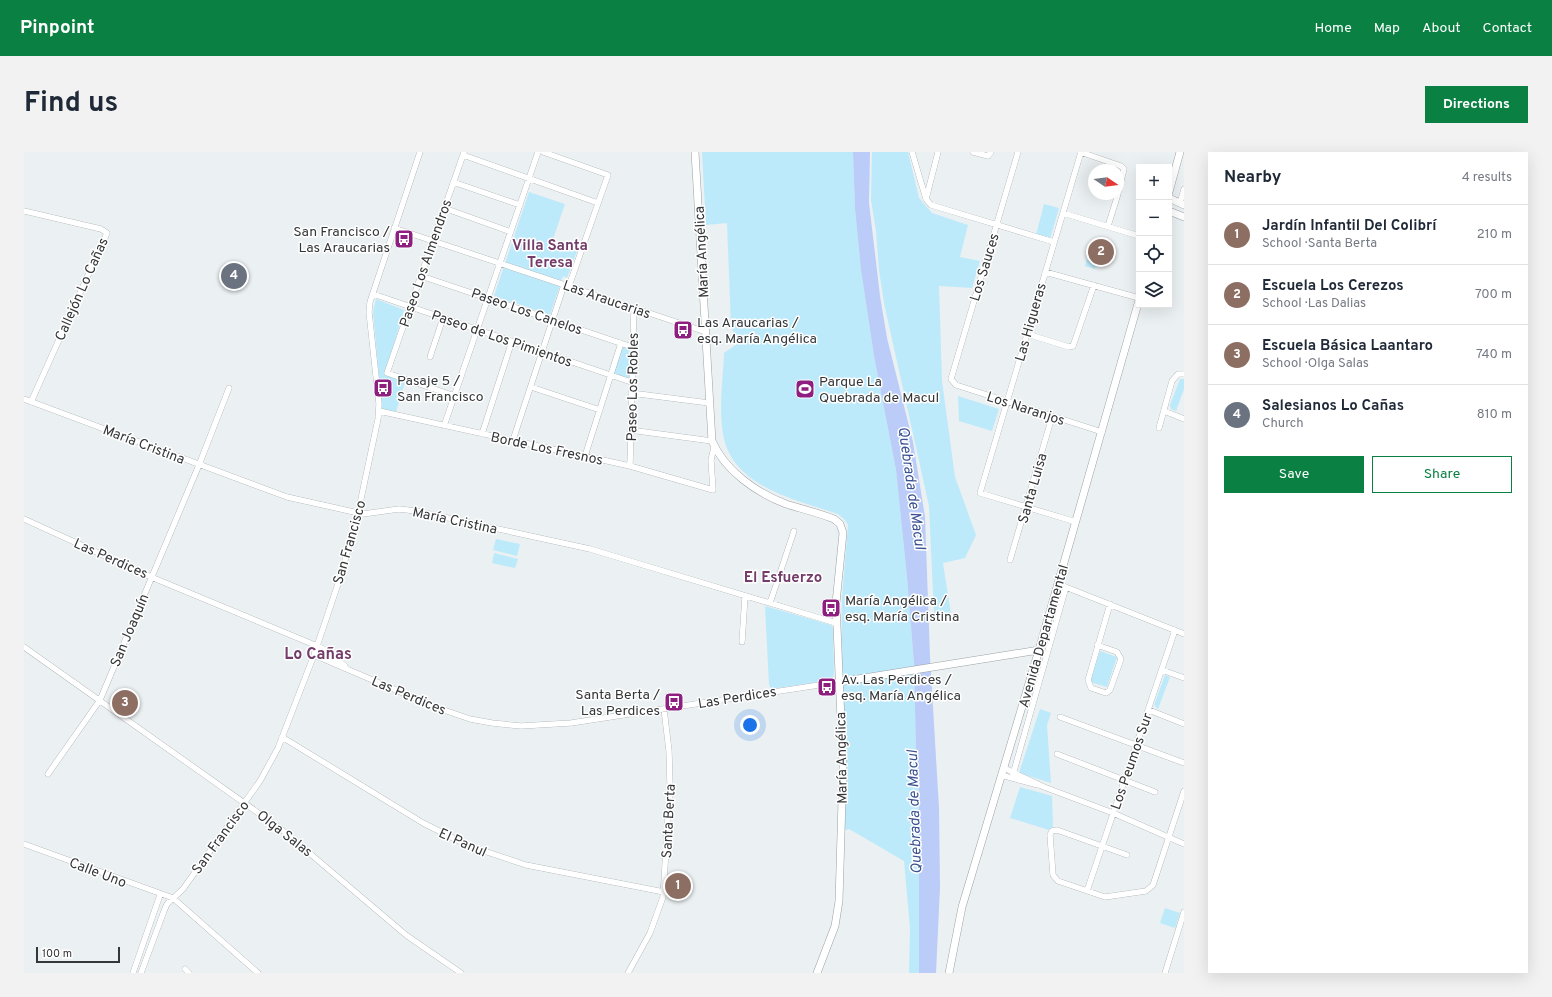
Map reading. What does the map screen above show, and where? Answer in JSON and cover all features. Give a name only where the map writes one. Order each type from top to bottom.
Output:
[{"type":"street","name":"San Francisco","points":[[141,973],[164,911],[173,898],[183,889],[267,770],[282,738],[314,656],[341,574],[358,513],[379,411],[369,312],[373,294],[394,228],[420,152]]},
{"type":"street","points":[[444,426],[538,152]]},
{"type":"street","points":[[513,440],[553,320],[608,175],[555,154],[543,152]]},
{"type":"street","name":"María Angélica","points":[[695,152],[709,404],[713,444],[713,490]]},
{"type":"street","points":[[912,152],[926,199],[934,207],[1054,242]]},
{"type":"street","points":[[926,199],[938,152]]},
{"type":"street","points":[[973,152],[988,156],[991,152]]},
{"type":"street","name":"Los Sauces","points":[[952,381],[951,375],[1018,152]]},
{"type":"street","points":[[1080,152],[1115,164]]},
{"type":"street","name":"Las Higueras","points":[[1027,507],[980,493],[1080,152]]},
{"type":"street","points":[[1172,181],[1180,152]]},
{"type":"street","points":[[463,153],[598,203]]},
{"type":"street","name":"Paseo Los Almendros","points":[[455,396],[387,373],[463,153]]},
{"type":"street","points":[[453,182],[520,205]]},
{"type":"street","points":[[1172,199],[1182,204],[1184,188]]},
{"type":"street","points":[[1108,226],[1116,200]]},
{"type":"street","points":[[444,208],[511,232]]},
{"type":"street","name":"Callejón Lo Cañas","points":[[24,211],[101,229],[107,233],[31,402]]},
{"type":"street","points":[[1172,212],[1184,217]]},
{"type":"street","points":[[1063,213],[1136,235]]},
{"type":"street","name":"Las Araucarias","points":[[394,228],[706,332]]},
{"type":"street","points":[[1045,272],[1136,298]]},
{"type":"street","name":"Paseo Los Canelos","points":[[421,276],[632,346]]},
{"type":"street","points":[[1027,334],[1072,347],[1094,285]]},
{"type":"street","name":"Paseo de Los Pimientos","points":[[373,294],[631,382]]},
{"type":"street","name":"Paseo Los Robles","points":[[630,466],[634,308]]},
{"type":"street","name":"Avenida Departamental","points":[[949,973],[962,907],[1039,650],[1136,308]]},
{"type":"street","points":[[430,357],[443,318]]},
{"type":"street","points":[[482,434],[512,341]]},
{"type":"street","points":[[585,456],[621,343]]},
{"type":"street","points":[[1159,428],[1172,381],[1178,374],[1184,374]]},
{"type":"street","name":"Los Naranjos","points":[[952,381],[956,385],[1007,403],[1102,432]]},
{"type":"street","points":[[531,387],[600,410]]},
{"type":"street","name":"San Joaquín","points":[[48,774],[100,700],[199,465],[229,388]]},
{"type":"street","points":[[631,393],[709,404]]},
{"type":"street","name":"María Cristina","points":[[24,399],[287,497],[358,513],[369,514],[399,509],[416,511],[590,549],[836,623]]},
{"type":"street","name":"Borde Los Fresnos","points":[[379,411],[630,466],[713,490]]},
{"type":"street","points":[[1164,411],[1184,419]]},
{"type":"street","name":"Santa Luisa","points":[[1010,560],[1027,507],[1052,417]]},
{"type":"street","points":[[630,430],[713,444]]},
{"type":"street","name":"María Angélica","points":[[713,444],[736,473],[761,492],[782,502],[831,518],[840,524],[843,536],[836,594],[843,781],[839,901],[835,926],[817,973]]},
{"type":"street","points":[[1027,507],[1076,522]]},
{"type":"street","name":"Las Perdices","points":[[24,519],[151,577],[322,648],[349,670]]},
{"type":"street","points":[[770,603],[794,531]]},
{"type":"street","points":[[1058,584],[1184,634]]},
{"type":"street","name":"Avenida Departamental","points":[[1013,775],[1066,587]]},
{"type":"street","points":[[742,642],[745,596]]},
{"type":"street","points":[[1097,645],[1116,652],[1121,659],[1108,692],[1104,693],[1093,689],[1089,685],[1088,680],[1097,645],[1110,604]]},
{"type":"street","name":"Los Peumos Sur","points":[[1087,891],[1175,630]]},
{"type":"street","name":"Olga Salas","points":[[24,647],[244,802],[297,842],[406,935],[461,973]]},
{"type":"street","name":"Las Perdices","points":[[314,656],[448,712],[470,719],[501,725],[532,726],[558,725],[933,668],[1039,650]]},
{"type":"street","points":[[1162,670],[1184,678]]},
{"type":"street","name":"Santa Berta","points":[[628,973],[650,933],[661,908],[664,892],[670,785],[669,751],[664,709]]},
{"type":"street","points":[[1149,710],[1184,724]]},
{"type":"street","points":[[1060,717],[1184,763]]},
{"type":"street","name":"El Panul","points":[[282,738],[423,823],[469,846],[526,865],[664,892]]},
{"type":"street","points":[[1057,754],[1155,792]]},
{"type":"street","points":[[1002,772],[1113,813],[1184,844]]},
{"type":"street","points":[[1127,855],[1057,830],[1052,831],[1049,842],[1053,875],[1058,881],[1105,897],[1146,891],[1151,888],[1184,791]]},
{"type":"street","name":"Calle Uno","points":[[24,844],[160,895],[173,898]]},
{"type":"street","points":[[133,973],[160,895]]},
{"type":"street","points":[[173,898],[258,973]]},
{"type":"street","points":[[1165,973],[1182,924],[1184,912]]},
{"type":"shaded area","name":"Parque La Quebrada de Macul","points":[[702,152],[853,152],[855,209],[861,270],[874,356],[896,470],[914,664],[916,753],[919,794],[919,973],[909,973],[910,928],[904,861],[849,829],[845,830],[841,676],[842,598],[848,525],[838,514],[787,497],[770,490],[755,481],[741,469],[731,456],[724,439],[721,418],[721,396],[724,353],[737,344],[731,325],[727,223],[706,225]]},
{"type":"shaded area","points":[[872,152],[908,152],[919,198],[932,213],[968,225],[960,257],[980,261],[972,288],[939,286],[942,381],[955,477],[976,535],[965,558],[943,563],[951,614],[934,614],[929,506],[884,303],[871,200]]},
{"type":"shaded area","points":[[529,192],[565,204],[552,242],[577,251],[567,278],[563,276],[550,315],[494,296]]},
{"type":"shaded area","points":[[1044,204],[1059,208],[1050,239],[1036,235]]},
{"type":"shaded area","points":[[1091,245],[1100,248],[1095,269],[1085,266]]},
{"type":"shaded area","points":[[376,299],[404,310],[385,374],[405,382],[396,412],[382,409],[373,312]]},
{"type":"shaded area","points":[[622,345],[630,347],[629,378],[613,374]]},
{"type":"shaded area","points":[[1180,379],[1184,379],[1184,389],[1176,411],[1171,409],[1170,405]]},
{"type":"shaded area","points":[[958,396],[999,409],[992,431],[959,421]]},
{"type":"shaded area","points":[[496,539],[520,544],[517,556],[493,550]]},
{"type":"shaded area","points":[[494,553],[518,559],[515,568],[492,563]]},
{"type":"shaded area","points":[[765,606],[831,625],[833,628],[834,674],[832,680],[771,689],[769,684]]},
{"type":"shaded area","points":[[1100,651],[1117,657],[1107,687],[1090,682]]},
{"type":"shaded area","points":[[1165,675],[1170,677],[1158,709],[1154,705]]},
{"type":"shaded area","points":[[1040,709],[1051,713],[1047,725],[1051,783],[1019,773]]},
{"type":"shaded area","points":[[1020,787],[1052,796],[1053,827],[1049,830],[1010,818]]},
{"type":"shaded area","points":[[1165,908],[1180,913],[1175,928],[1160,923]]},
{"type":"water","name":"Quebrada de Macul","points":[[853,152],[870,152],[869,203],[880,296],[887,338],[913,442],[925,517],[930,657],[939,808],[940,887],[936,973],[919,973],[919,794],[916,753],[914,664],[896,470],[874,356],[861,270],[855,209]]},
{"type":"place","name":"San Francisco / Las Araucarias","points":[[404,239]]},
{"type":"place","name":"Escuela Los Cerezos","points":[[1101,252]]},
{"type":"place","name":"Salesianos Lo Cañas","points":[[234,276]]},
{"type":"place","name":"Las Araucarias / esq. María Angélica","points":[[683,330]]},
{"type":"place","name":"Pasaje 5 / San Francisco","points":[[383,388]]},
{"type":"place","name":"Parque La Quebrada de Macul","points":[[805,389]]},
{"type":"place","name":"María Angélica / esq. María Cristina","points":[[831,608]]},
{"type":"place","name":"Av. Las Perdices / esq. María Angélica","points":[[827,687]]},
{"type":"place","name":"Santa Berta / Las Perdices","points":[[674,702]]},
{"type":"place","name":"Escuela Básica Laantaro","points":[[125,703]]},
{"type":"place","name":"Jardín Infantil Del Colibrí","points":[[678,886]]},
{"type":"district","name":"Villa Santa Teresa","points":[[550,254]]},
{"type":"district","name":"El Esfuerzo","points":[[783,577]]},
{"type":"district","name":"Lo Cañas","points":[[318,653]]}]
